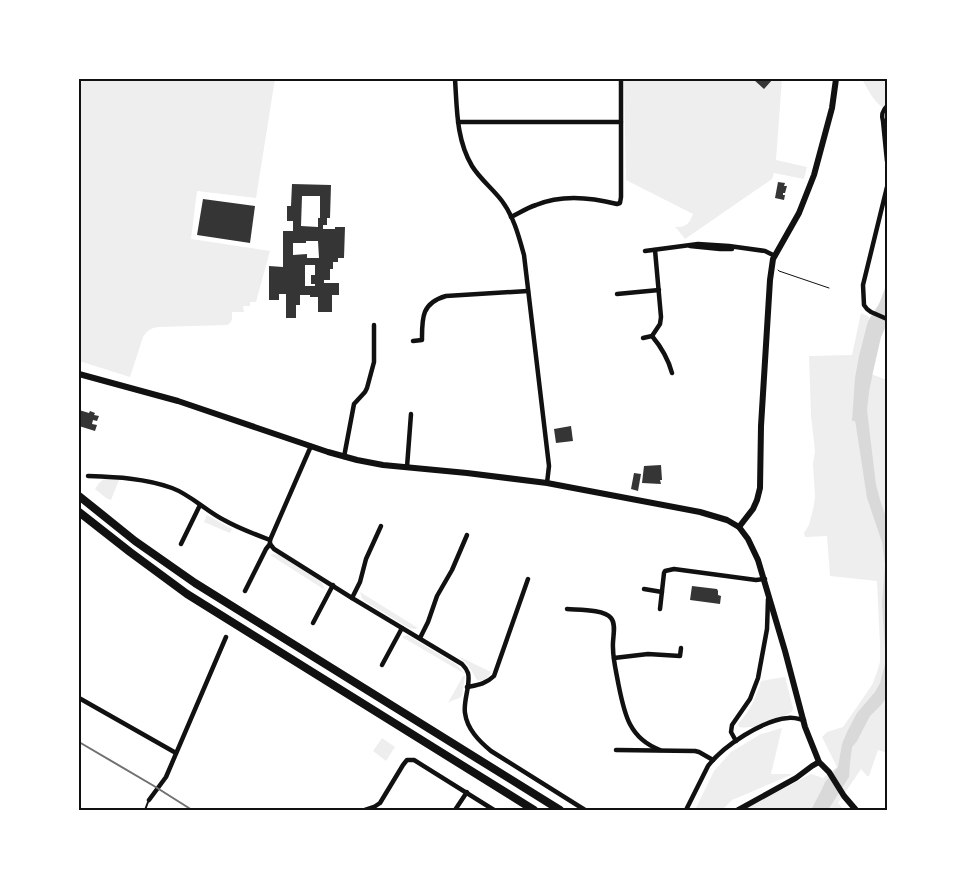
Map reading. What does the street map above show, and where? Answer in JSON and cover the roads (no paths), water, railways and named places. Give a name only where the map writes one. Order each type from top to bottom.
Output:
[{"type":"highway","points":[[79,496],[134,541],[195,583],[560,810]]},
{"type":"highway","points":[[79,512],[187,594],[534,810]]},
{"type":"main road","points":[[739,527],[757,500],[760,488],[761,426],[772,264],[799,213],[814,175],[832,108],[836,79]]},
{"type":"main road","points":[[79,374],[178,401],[344,457],[383,465],[547,483],[700,512],[722,518],[739,527],[753,547],[769,593],[804,720],[819,762],[829,772],[844,796],[856,810]]},
{"type":"street","points":[[455,79],[460,137],[465,152],[473,166],[503,202],[519,236],[524,255],[549,466],[547,483]]},
{"type":"street","points":[[511,217],[535,205],[570,197],[620,203],[620,79]]},
{"type":"street","points":[[887,106],[883,110],[882,116],[887,161]]},
{"type":"street","points":[[458,122],[621,122]]},
{"type":"street","points":[[887,187],[863,285],[864,305],[871,312],[887,319]]},
{"type":"street","points":[[646,251],[698,244],[765,251],[775,256]]},
{"type":"street","points":[[643,338],[652,336],[660,324],[661,317],[655,250]]},
{"type":"street","points":[[617,294],[659,290]]},
{"type":"street","points":[[422,340],[424,313],[427,307],[436,299],[446,296],[528,291]]},
{"type":"street","points":[[344,457],[354,404],[367,388],[374,362],[374,325]]},
{"type":"street","points":[[652,336],[669,360],[672,373]]},
{"type":"street","points":[[414,341],[429,340]]},
{"type":"street","points":[[408,467],[411,414]]},
{"type":"street","points":[[245,591],[270,542],[311,446]]},
{"type":"street","points":[[88,476],[119,477],[172,488],[189,497],[224,521],[270,542],[274,549],[462,664],[469,675],[464,710],[470,728],[479,741],[491,751],[584,810]]},
{"type":"street","points":[[97,484],[98,477]]},
{"type":"street","points":[[181,544],[200,505]]},
{"type":"street","points":[[352,598],[360,582],[366,559],[381,526]]},
{"type":"street","points":[[420,638],[437,596],[452,570],[467,535]]},
{"type":"street","points":[[660,609],[664,573],[668,570],[683,570],[756,580],[764,579]]},
{"type":"street","points":[[467,687],[480,685],[494,676],[528,578]]},
{"type":"street","points":[[313,623],[333,585]]},
{"type":"street","points":[[644,589],[662,592]]},
{"type":"street","points":[[736,741],[731,732],[732,725],[750,698],[758,678],[767,629],[769,593]]},
{"type":"street","points":[[567,609],[600,612],[610,616],[613,620],[612,646],[623,705],[628,720],[636,734],[649,746],[660,750]]},
{"type":"street","points":[[382,665],[402,628]]},
{"type":"street","points":[[150,800],[166,777],[226,637]]},
{"type":"street","points":[[614,658],[648,654],[680,656],[681,648]]},
{"type":"street","points":[[79,698],[176,753]]},
{"type":"street","points":[[686,810],[708,766],[736,741],[752,730],[777,720],[789,718],[804,720]]},
{"type":"street","points":[[616,750],[699,752],[713,760]]},
{"type":"street","points":[[365,810],[380,803],[406,760],[414,760],[494,810]]},
{"type":"street","points":[[738,810],[796,778],[819,762]]},
{"type":"street","points":[[455,810],[467,792]]},
{"type":"lane","points":[[145,810],[150,800]]},
{"type":"railway","points":[[79,742],[192,810]]}]
